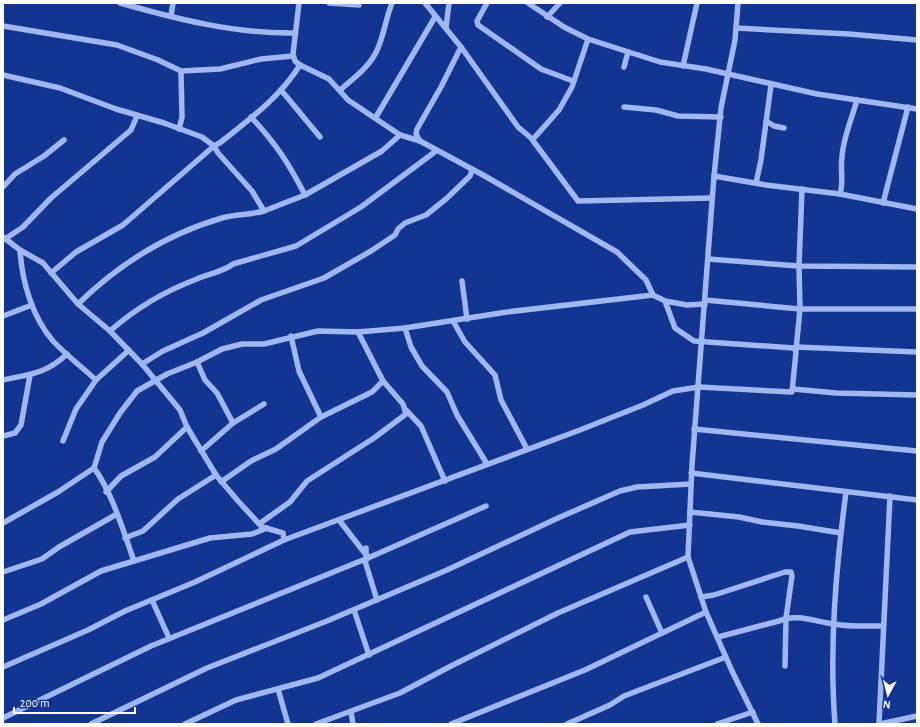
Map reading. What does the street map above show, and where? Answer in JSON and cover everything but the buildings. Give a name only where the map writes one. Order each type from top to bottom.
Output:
[{"type":"street","points":[[120,3],[238,31],[294,33]]},
{"type":"street","points":[[171,16],[174,3]]},
{"type":"street","points":[[299,3],[294,33],[293,56],[295,61],[329,79],[348,100],[376,117],[400,135],[420,141],[617,252],[646,280],[653,295]]},
{"type":"street","points":[[329,3],[359,5]]},
{"type":"street","points":[[340,90],[365,68],[378,50],[386,18],[392,3]]},
{"type":"street","points":[[425,3],[461,47],[518,127],[531,138],[578,201],[712,198]]},
{"type":"street","points":[[446,28],[449,3]]},
{"type":"street","points":[[488,3],[477,21],[478,25],[541,69],[574,81]]},
{"type":"street","points":[[528,3],[547,17],[588,40],[660,62],[771,85],[917,109]]},
{"type":"street","points":[[547,17],[560,3]]},
{"type":"street","points":[[683,66],[697,3]]},
{"type":"street","points":[[738,3],[736,28],[721,108],[712,198],[699,387],[691,473],[688,557],[706,612],[758,724]]},
{"type":"street","points":[[376,117],[436,17]]},
{"type":"street","points":[[3,26],[117,45],[158,60],[182,71],[220,69],[269,58],[293,56]]},
{"type":"street","points":[[736,28],[849,34],[917,40]]},
{"type":"street","points":[[535,137],[559,110],[572,87],[588,40]]},
{"type":"street","points":[[420,141],[416,134],[417,129],[441,87],[461,47]]},
{"type":"street","points":[[624,67],[628,52]]},
{"type":"street","points":[[51,273],[76,252],[123,225],[214,146],[221,142],[282,90],[300,65]]},
{"type":"street","points":[[180,129],[182,117],[182,71]]},
{"type":"street","points":[[3,75],[60,88],[137,116],[202,137],[214,146],[218,153],[254,194],[264,211]]},
{"type":"street","points":[[756,184],[762,160],[771,85]]},
{"type":"street","points":[[282,90],[320,137]]},
{"type":"street","points":[[840,194],[842,187],[842,156],[848,128],[857,100]]},
{"type":"street","points":[[624,107],[656,110],[678,116],[721,117]]},
{"type":"street","points":[[883,203],[908,107]]},
{"type":"street","points":[[137,116],[131,130],[51,198],[23,227],[4,238],[20,250],[43,263],[78,304],[110,330],[142,364],[154,381],[180,410],[187,427],[221,482],[259,524],[283,533],[284,540]]},
{"type":"street","points":[[251,117],[287,160],[305,195]]},
{"type":"street","points":[[766,121],[774,126],[784,128]]},
{"type":"street","points":[[78,304],[102,282],[154,246],[172,236],[240,213],[256,213],[264,211],[305,195],[382,151],[400,135]]},
{"type":"street","points":[[3,187],[15,174],[44,156],[64,140]]},
{"type":"street","points":[[110,330],[130,314],[163,294],[197,278],[225,270],[233,264],[296,246],[361,207],[436,151]]},
{"type":"street","points":[[142,364],[163,351],[203,333],[261,300],[324,278],[332,272],[371,251],[395,235],[398,229],[405,223],[426,215],[446,199],[470,176],[472,170]]},
{"type":"street","points":[[714,176],[756,184],[840,194],[917,209]]},
{"type":"street","points":[[793,389],[800,308],[799,266],[802,189]]},
{"type":"street","points":[[20,250],[21,269],[32,305],[47,333],[67,354],[96,380]]},
{"type":"street","points":[[708,259],[799,266],[917,268]]},
{"type":"street","points":[[462,281],[467,319]]},
{"type":"street","points":[[3,523],[58,492],[94,468],[102,442],[120,413],[137,391],[154,381],[197,362],[222,348],[242,344],[264,344],[292,336],[318,331],[358,332],[405,328],[507,312],[653,295],[665,301],[688,305],[705,302],[800,308],[917,309]]},
{"type":"street","points":[[665,301],[675,328],[694,341],[702,343],[796,349],[917,352]]},
{"type":"street","points":[[3,316],[32,305]]},
{"type":"street","points":[[454,321],[465,342],[494,375],[501,400],[527,450]]},
{"type":"street","points":[[405,328],[411,347],[422,366],[447,392],[458,415],[487,464]]},
{"type":"street","points":[[358,332],[383,381],[421,426],[444,481]]},
{"type":"street","points":[[292,336],[299,371],[321,417]]},
{"type":"street","points":[[62,441],[76,409],[96,380],[129,350]]},
{"type":"street","points":[[3,380],[30,375],[52,367],[67,354]]},
{"type":"street","points":[[197,362],[202,370],[205,380],[217,393],[233,422]]},
{"type":"street","points":[[3,436],[15,433],[21,425],[30,375]]},
{"type":"street","points":[[221,482],[251,461],[276,449],[321,417],[372,392],[383,381]]},
{"type":"street","points":[[3,667],[284,540],[527,450],[626,412],[673,391],[699,387],[791,392],[793,389],[836,393],[917,395]]},
{"type":"street","points":[[201,451],[233,422],[264,404]]},
{"type":"street","points":[[259,524],[290,502],[307,481],[374,438],[404,416],[406,410]]},
{"type":"street","points":[[106,492],[121,476],[156,457],[187,427]]},
{"type":"street","points":[[694,429],[917,451]]},
{"type":"street","points":[[94,468],[116,514],[134,561]]},
{"type":"street","points":[[691,473],[917,500]]},
{"type":"street","points":[[126,538],[143,531],[178,500],[216,475]]},
{"type":"street","points":[[91,724],[207,668],[354,610],[447,570],[620,491],[637,487],[691,484]]},
{"type":"street","points":[[835,724],[832,689],[835,624],[841,533],[846,492]]},
{"type":"street","points":[[890,496],[879,724],[917,716]]},
{"type":"street","points":[[3,718],[169,638],[368,558],[486,506]]},
{"type":"street","points":[[690,512],[739,517],[762,522],[841,533]]},
{"type":"street","points":[[3,572],[42,559],[59,547],[116,514]]},
{"type":"street","points":[[338,520],[368,558]]},
{"type":"street","points":[[185,724],[222,706],[318,678],[630,532],[690,525]]},
{"type":"street","points":[[3,620],[41,604],[101,571],[210,538],[252,534],[267,528]]},
{"type":"street","points":[[366,548],[366,555],[368,558],[365,561],[377,600]]},
{"type":"street","points":[[316,724],[400,693],[558,613],[688,557]]},
{"type":"street","points":[[701,597],[714,595],[785,572],[791,572],[792,576],[786,618],[785,666]]},
{"type":"street","points":[[646,597],[662,633]]},
{"type":"street","points":[[152,600],[169,638]]},
{"type":"street","points":[[354,610],[369,655]]},
{"type":"street","points":[[451,724],[460,722],[585,670],[706,612]]},
{"type":"street","points":[[718,637],[786,618],[809,619],[835,624],[883,626]]},
{"type":"street","points":[[567,724],[610,705],[624,696],[726,657]]},
{"type":"street","points":[[278,689],[288,724]]},
{"type":"street","points":[[350,712],[353,724]]},
{"type":"street","points":[[717,724],[753,712]]}]
